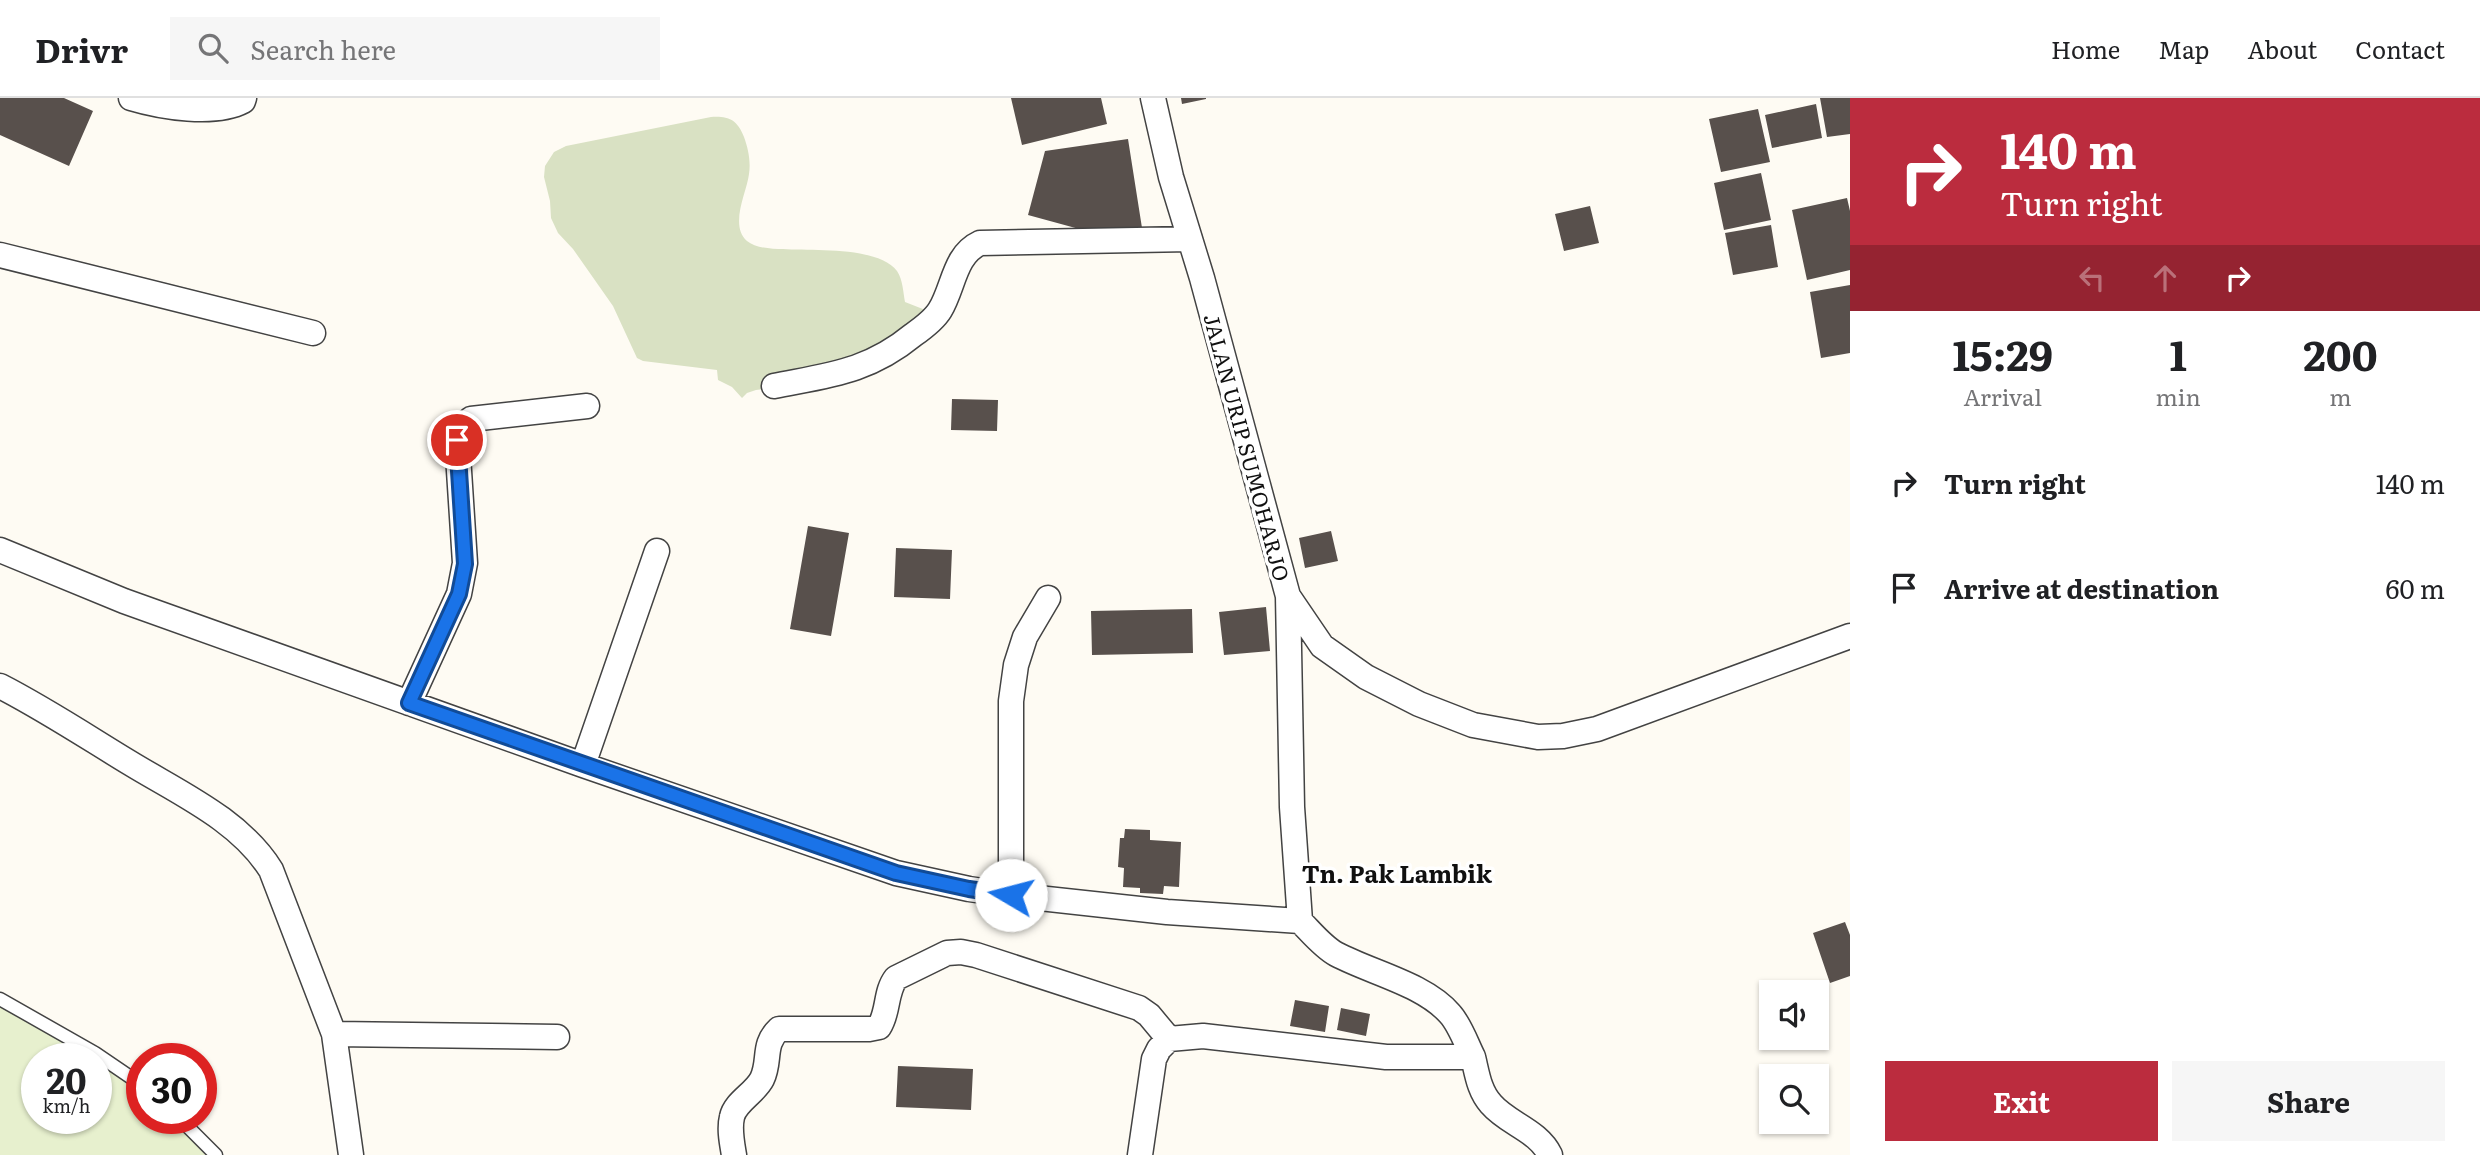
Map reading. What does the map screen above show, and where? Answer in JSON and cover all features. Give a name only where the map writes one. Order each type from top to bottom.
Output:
[{"type":"street","points":[[131,98],[147,103],[219,109],[232,107],[243,102],[244,98]]},
{"type":"street","name":"JALAN URIP SUMOHARJO","points":[[1153,98],[1171,177],[1288,596],[1322,646],[1366,677],[1419,704],[1472,725],[1538,737],[1563,736],[1597,729],[1850,636]]},
{"type":"street","points":[[774,386],[847,372],[873,363],[894,351],[932,321],[940,311],[961,258],[970,247],[980,243],[1190,239]]},
{"type":"street","points":[[0,255],[313,333]]},
{"type":"street","points":[[409,703],[459,594],[465,564],[457,440],[461,427],[471,419],[587,406]]},
{"type":"street","points":[[0,550],[124,601],[583,765],[896,873],[1011,895],[1167,912],[1300,921],[1332,952],[1370,971],[1423,992],[1440,1003],[1453,1017],[1472,1057],[1482,1092],[1491,1105],[1545,1144],[1550,1155]]},
{"type":"street","points":[[583,765],[657,551]]},
{"type":"street","points":[[1288,596],[1292,807],[1300,921]]},
{"type":"street","points":[[1011,895],[1011,701],[1016,664],[1025,638],[1048,598]]},
{"type":"street","points":[[0,686],[206,808],[260,854],[271,870],[334,1034],[351,1155]]},
{"type":"street","points":[[734,1155],[731,1123],[734,1111],[762,1078],[772,1035],[779,1029],[879,1027],[885,1017],[891,984],[895,978],[947,953],[976,955],[1139,1008],[1149,1015],[1169,1039]]},
{"type":"street","points":[[334,1034],[557,1037]]},
{"type":"street","points":[[1140,1155],[1154,1059],[1169,1039],[1203,1035],[1387,1056],[1472,1057]]},
{"type":"lane","points":[[0,999],[95,1053],[126,1074]]},
{"type":"lane","points":[[195,1134],[216,1155]]},
{"type":"green space","points":[[711,117],[727,118],[735,122],[747,146],[750,169],[740,208],[739,226],[747,241],[769,248],[844,251],[875,257],[897,271],[905,302],[933,313],[834,380],[756,390],[742,398],[732,387],[718,380],[717,370],[637,358],[613,306],[573,249],[558,233],[551,218],[544,177],[545,166],[554,152],[566,146]]},
{"type":"green space","points":[[0,1004],[70,1043],[21,1043],[21,1134],[112,1134],[112,1070],[126,1080],[126,1134],[189,1134],[211,1155],[0,1155]]},
{"type":"building","points":[[0,98],[64,98],[93,111],[69,166],[0,135]]},
{"type":"building","points":[[1011,98],[1101,98],[1107,124],[1022,145]]},
{"type":"building","points":[[1181,98],[1206,98],[1206,99],[1182,104]]},
{"type":"building","points":[[1820,98],[1850,98],[1850,134],[1827,137]]},
{"type":"building","points":[[1816,104],[1822,138],[1772,148],[1765,115]]},
{"type":"building","points":[[1758,109],[1770,162],[1721,172],[1709,119]]},
{"type":"building","points":[[1128,139],[1145,247],[1028,215],[1045,151]]},
{"type":"building","points":[[1761,173],[1771,220],[1724,230],[1714,183]]},
{"type":"building","points":[[1847,198],[1850,211],[1850,270],[1807,280],[1792,210]]},
{"type":"building","points":[[1590,206],[1599,243],[1564,251],[1555,214]]},
{"type":"building","points":[[1771,225],[1778,267],[1733,275],[1725,233]]},
{"type":"building","points":[[1850,285],[1850,353],[1821,358],[1810,292]]},
{"type":"building","points":[[952,399],[998,400],[997,431],[951,430]]},
{"type":"building","points":[[808,526],[849,533],[831,636],[790,629]]},
{"type":"building","points":[[1331,531],[1338,561],[1305,568],[1299,538]]},
{"type":"building","points":[[896,548],[952,550],[950,599],[894,597]]},
{"type":"building","points":[[1266,607],[1270,651],[1224,655],[1219,612]]},
{"type":"building","points":[[1192,609],[1193,653],[1092,655],[1091,611]]},
{"type":"building","points":[[1125,829],[1150,830],[1150,840],[1181,842],[1179,887],[1164,886],[1163,894],[1140,893],[1140,888],[1123,887],[1124,868],[1118,867],[1120,838],[1124,838]]},
{"type":"building","points":[[1845,922],[1850,935],[1850,976],[1830,983],[1813,933]]},
{"type":"building","points":[[1295,1000],[1329,1006],[1325,1032],[1290,1026]]},
{"type":"building","points":[[1341,1008],[1370,1014],[1366,1036],[1337,1030]]},
{"type":"building","points":[[898,1066],[973,1069],[971,1110],[896,1107]]},
{"type":"district","name":"Tn. Pak Lambik","points":[[1397,872]]},
{"type":"route","points":[[457,440],[465,564],[459,594],[409,703],[896,873],[1011,895]]}]
